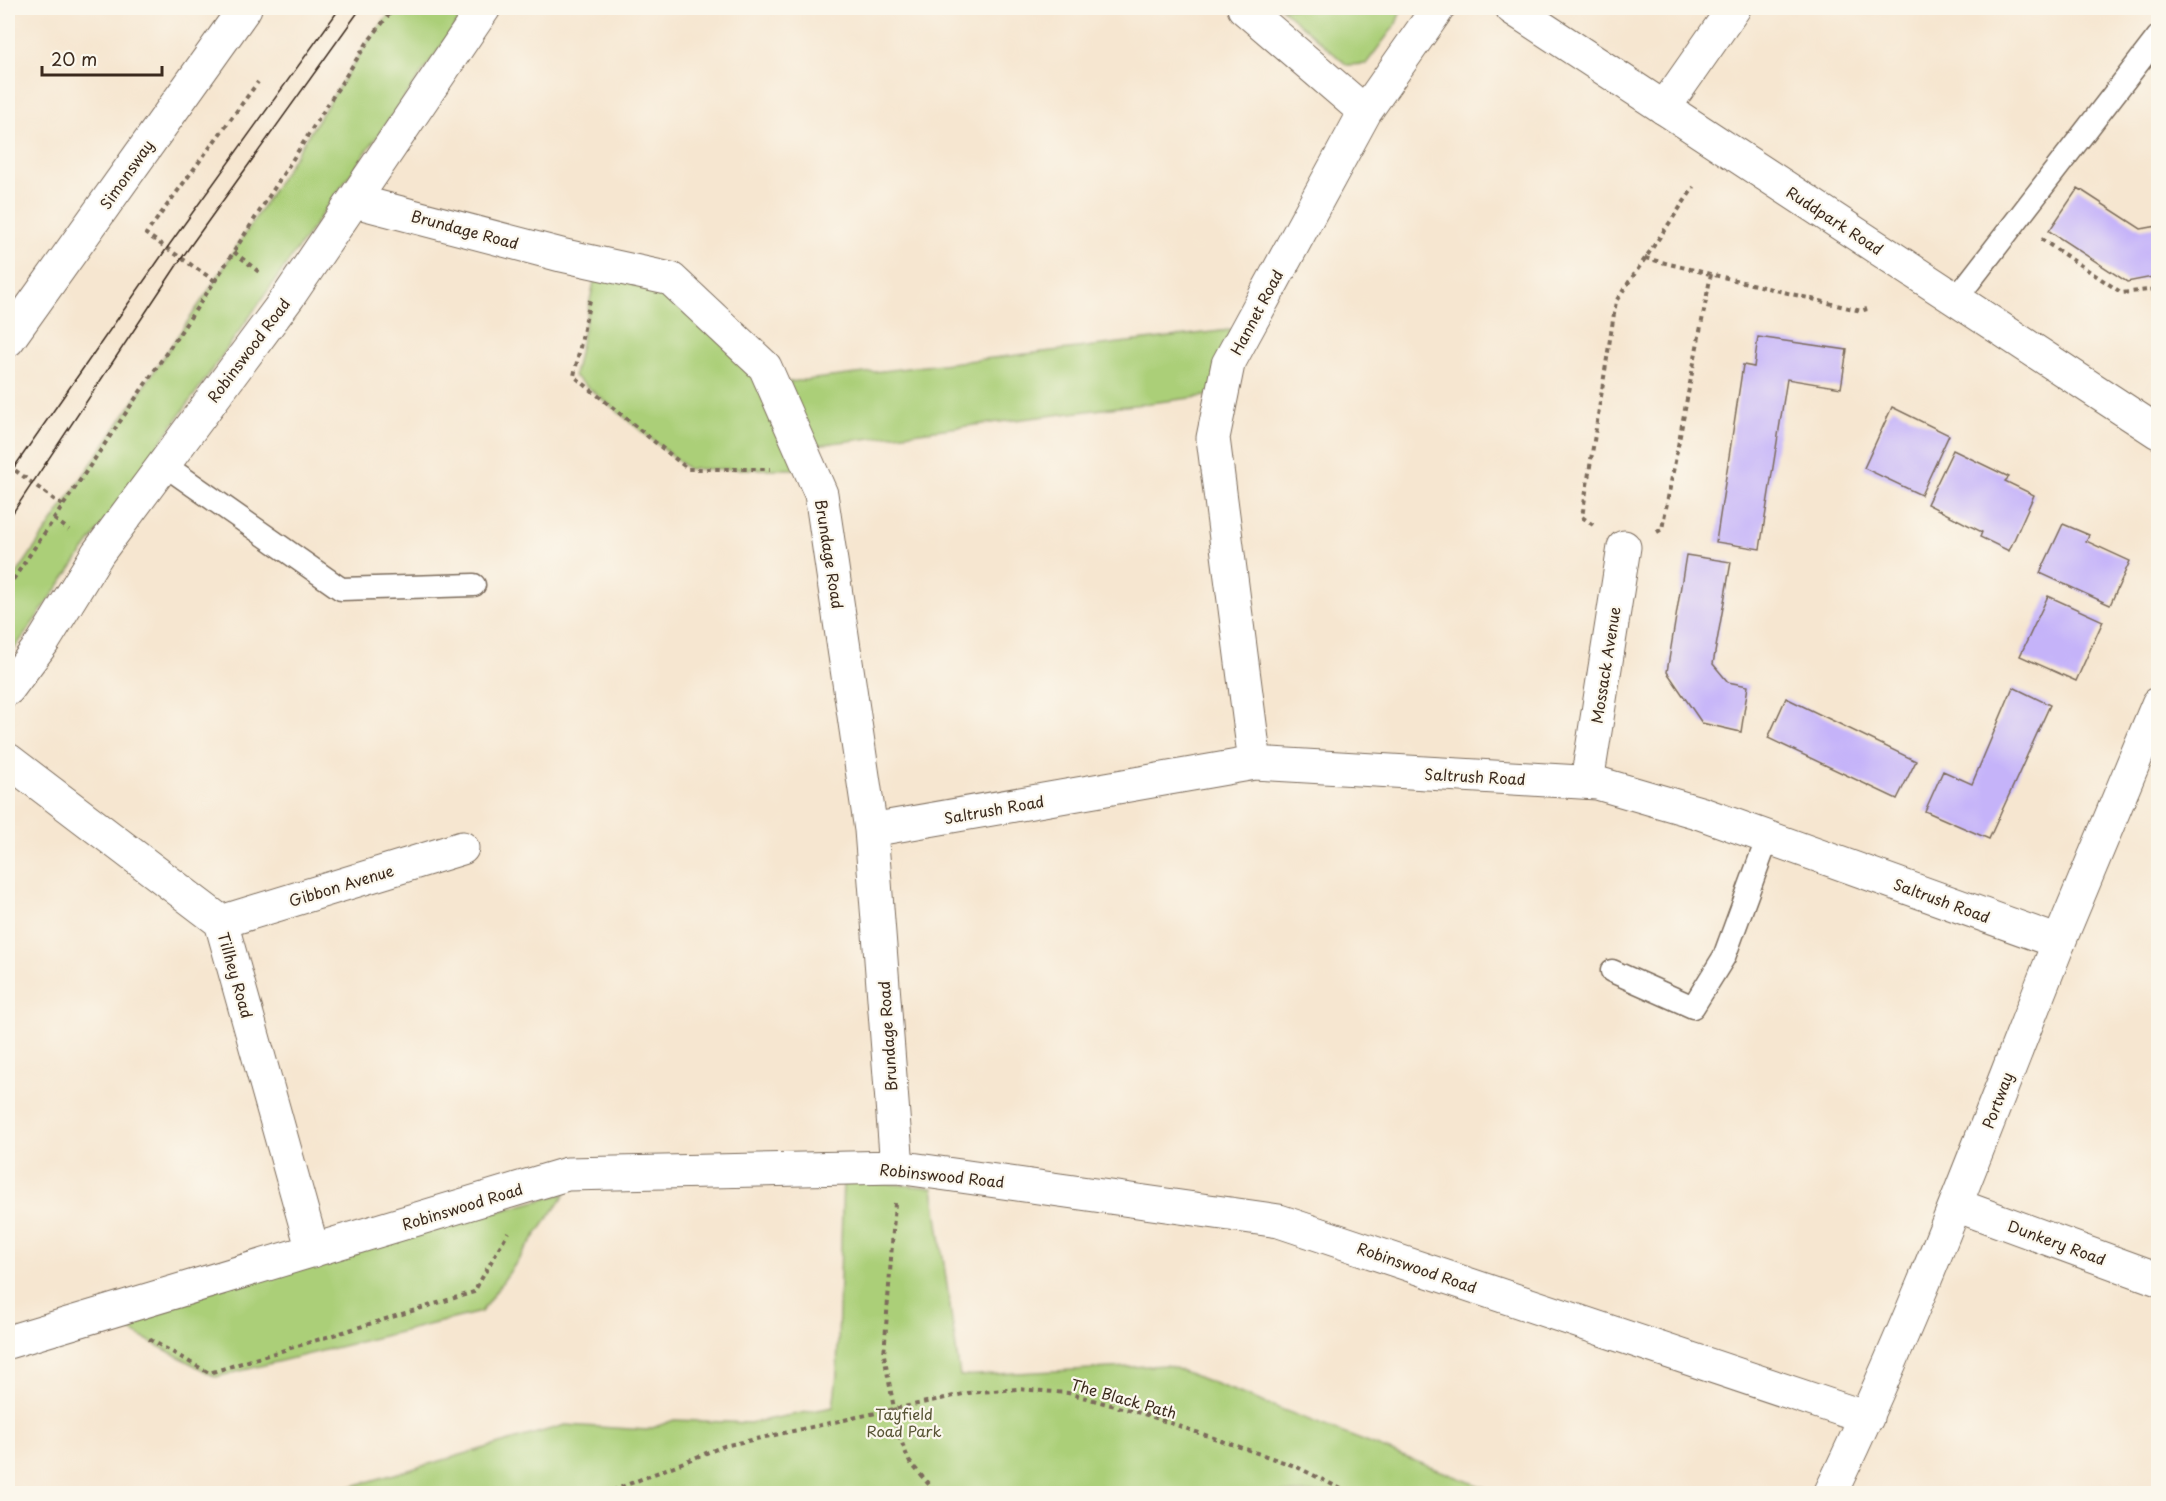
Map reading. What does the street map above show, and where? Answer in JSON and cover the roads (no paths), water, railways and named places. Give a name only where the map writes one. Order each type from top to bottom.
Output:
[{"type":"street","name":"Simonsway","points":[[8,340],[244,8]]},
{"type":"street","name":"Robinswood Road","points":[[8,689],[44,642],[98,553],[289,296],[484,8]]},
{"type":"street","points":[[1244,8],[1365,112]]},
{"type":"street","name":"Hannet Road","points":[[1255,763],[1213,438],[1228,364],[1365,112],[1438,8]]},
{"type":"street","name":"Ruddpark Road","points":[[1512,8],[2158,432]]},
{"type":"street","points":[[1664,108],[1734,8]]},
{"type":"street","name":"Brundage Road","points":[[355,201],[598,263],[671,279],[765,367],[821,494],[871,830],[897,1167]]},
{"type":"street","name":"Mossack Avenue","points":[[1587,782],[1624,547]]},
{"type":"street","name":"Portway","points":[[1830,1494],[1867,1418],[1956,1205],[2059,942],[2158,704]]},
{"type":"street","name":"Tillhey Road","points":[[8,760],[220,922],[313,1251]]},
{"type":"street","name":"Saltrush Road","points":[[871,830],[1255,763],[1587,782],[1700,813],[2059,942]]},
{"type":"street","name":"Gibbon Avenue","points":[[220,922],[462,848]]},
{"type":"street","name":"Robinswood Road","points":[[8,1342],[567,1174],[897,1167],[1279,1221],[1867,1418]]},
{"type":"street","name":"Dunkery Road","points":[[1956,1205],[2158,1280]]},
{"type":"lane","points":[[1956,299],[2158,37]]},
{"type":"lane","points":[[163,464],[341,589],[474,585]]},
{"type":"lane","points":[[1612,971],[1693,1007],[1724,957],[1768,837]]},
{"type":"tram line","points":[[8,476],[167,248],[340,8]]},
{"type":"tram line","points":[[8,520],[181,259],[361,8]]},
{"type":"park label","name":"Tayfield Road Park","points":[[904,1422]]}]
